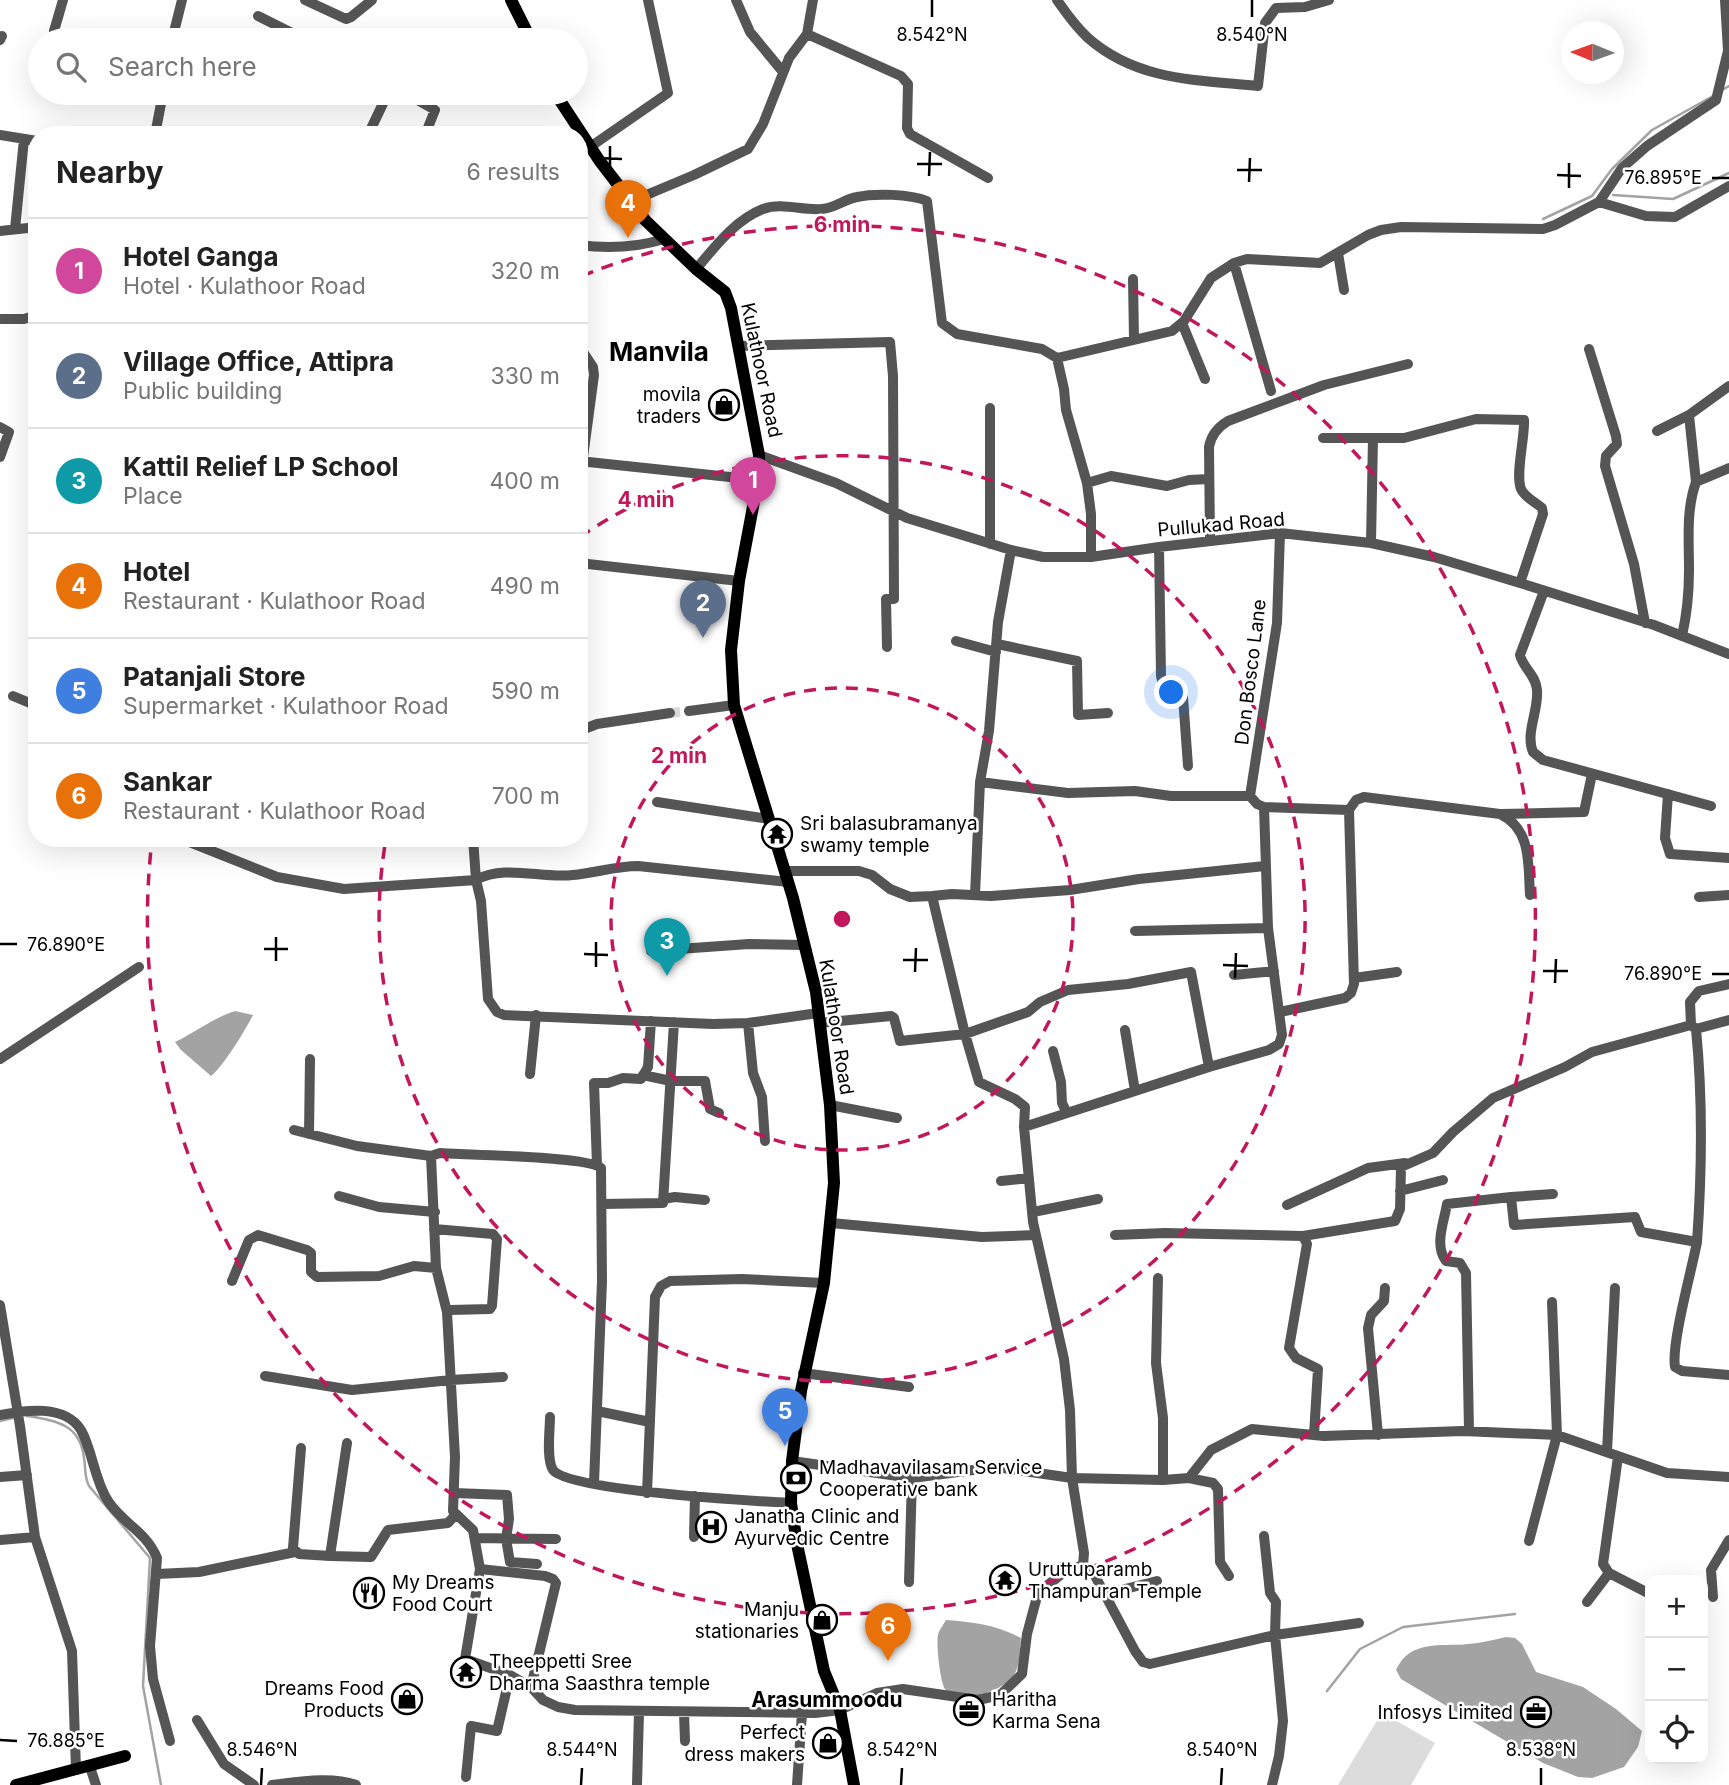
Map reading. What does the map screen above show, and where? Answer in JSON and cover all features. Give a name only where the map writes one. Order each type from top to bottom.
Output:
[{"type":"main road","points":[[511,0],[525,28]]},
{"type":"main road","name":"Kulathoor Road","points":[[563,105],[576,126]]},
{"type":"main road","name":"Kulathoor Road","points":[[588,144],[645,220],[696,269],[725,292],[759,455],[758,480],[739,581],[731,650],[734,705],[787,877],[816,992],[830,1105],[834,1183],[824,1283],[803,1373],[792,1461],[791,1503],[824,1671],[840,1710],[855,1785]]},
{"type":"main road","points":[[16,1785],[125,1756]]},
{"type":"street","points":[[55,28],[63,0]]},
{"type":"street","points":[[175,28],[182,0]]},
{"type":"street","points":[[306,0],[346,19],[351,18],[372,0]]},
{"type":"street","points":[[590,147],[668,93],[648,0]]},
{"type":"street","points":[[736,0],[750,32],[783,68]]},
{"type":"street","points":[[632,201],[748,149],[763,124],[783,68],[807,34],[813,0]]},
{"type":"street","points":[[1057,0],[1087,37],[1133,67],[1175,77],[1258,86],[1265,23],[1276,8],[1305,7],[1329,0]]},
{"type":"street","points":[[696,269],[724,236],[744,220],[765,209],[777,207],[821,210],[857,197],[920,198],[927,201],[943,323],[957,334],[1042,349],[1057,358],[1172,331],[1182,323],[1211,278],[1234,263],[1247,259],[1320,263],[1381,230],[1401,227],[1543,229],[1599,202],[1622,168],[1647,146],[1716,100],[1728,51],[1725,0]]},
{"type":"street","points":[[258,16],[282,28]]},
{"type":"street","points":[[807,34],[901,76],[908,84],[907,128],[910,134],[988,178]]},
{"type":"street","points":[[157,126],[161,105]]},
{"type":"street","points":[[372,126],[382,105]]},
{"type":"street","points":[[426,105],[435,110],[429,126]]},
{"type":"street","points":[[0,135],[28,140]]},
{"type":"street","points":[[15,229],[24,139]]},
{"type":"street","points":[[1599,202],[1646,216],[1675,218],[1729,186]]},
{"type":"street","points":[[0,231],[28,228]]},
{"type":"street","points":[[588,245],[642,246],[664,239]]},
{"type":"street","points":[[1338,253],[1344,290]]},
{"type":"street","points":[[1234,263],[1271,391]]},
{"type":"street","points":[[1133,279],[1134,339]]},
{"type":"street","points":[[0,318],[28,318]]},
{"type":"street","points":[[1182,323],[1205,379]]},
{"type":"street","points":[[738,346],[890,342],[893,376],[894,599],[886,599],[887,647]]},
{"type":"street","points":[[1589,349],[1616,436],[1617,444],[1606,456],[1605,466],[1634,564],[1645,622]]},
{"type":"street","points":[[1057,358],[1066,410],[1087,483],[1091,514],[1091,557]]},
{"type":"street","points":[[588,360],[594,375],[588,415]]},
{"type":"street","points":[[1210,541],[1210,438],[1228,421],[1324,385],[1408,364]]},
{"type":"street","points":[[1657,432],[1689,415],[1729,386]]},
{"type":"street","points":[[990,408],[990,544]]},
{"type":"street","points":[[1682,636],[1687,613],[1689,512],[1696,482],[1689,415]]},
{"type":"street","points":[[1323,438],[1404,438],[1476,419],[1524,420],[1521,489],[1542,508],[1543,514],[1520,583]]},
{"type":"street","points":[[0,427],[9,432],[0,457]]},
{"type":"street","points":[[1371,543],[1373,438]]},
{"type":"street","name":"Pullukad Road","points":[[759,455],[836,483],[907,518],[1010,550],[1043,557],[1091,557],[1280,534],[1371,543],[1434,556],[1645,622],[1729,654]]},
{"type":"street","points":[[588,462],[758,480]]},
{"type":"street","points":[[1696,482],[1729,468]]},
{"type":"street","points":[[1087,483],[1111,476],[1167,486],[1189,480],[1209,479]]},
{"type":"street","name":"Don Bosco Lane","points":[[1250,796],[1277,623],[1280,534]]},
{"type":"street","points":[[1159,547],[1161,677],[1163,684],[1181,692],[1183,697],[1188,766]]},
{"type":"street","points":[[975,895],[980,782],[989,731],[996,648],[1010,550]]},
{"type":"street","points":[[588,564],[739,581]]},
{"type":"street","points":[[1544,591],[1521,649],[1521,661],[1532,673],[1538,693],[1530,746],[1533,752],[1543,760],[1711,806]]},
{"type":"street","points":[[956,641],[1077,660],[1077,715],[1108,713]]},
{"type":"street","points":[[13,696],[28,702]]},
{"type":"street","points":[[689,710],[734,705]]},
{"type":"street","points":[[588,728],[670,713]]},
{"type":"street","points":[[1280,1012],[1345,998],[1351,993],[1354,978],[1349,810],[1356,800],[1364,797],[1500,814],[1584,812],[1592,774]]},
{"type":"street","points":[[980,782],[1068,793],[1135,792],[1171,796],[1250,796],[1256,804],[1264,807],[1349,810]]},
{"type":"street","points":[[1668,794],[1664,838],[1670,854],[1729,858]]},
{"type":"street","points":[[657,802],[769,819]]},
{"type":"street","points":[[1024,1127],[1269,1050],[1279,1044],[1282,1035],[1280,1012],[1268,929],[1264,807]]},
{"type":"street","points":[[1500,814],[1514,823],[1526,842],[1530,895]]},
{"type":"street","points":[[201,847],[277,877],[344,889],[476,880],[485,875],[502,873],[557,876],[638,866],[787,877],[859,871],[872,875],[890,889],[910,897],[952,894],[991,896],[1070,890],[1139,879],[1265,866]]},
{"type":"street","points":[[474,847],[476,880],[481,901],[488,999],[497,1012],[504,1015],[748,1023],[891,1016],[894,1018],[900,1041],[965,1034],[1028,1012],[1040,1002],[1068,990],[1128,984],[1191,972],[1209,1067]]},
{"type":"street","points":[[1699,897],[1729,895]]},
{"type":"street","points":[[932,896],[979,1082],[1015,1099],[1025,1107],[1024,1127],[1036,1235],[1064,1359],[1070,1410],[1072,1478],[1084,1553],[1083,1565]]},
{"type":"street","points":[[1135,931],[1268,929]]},
{"type":"street","points":[[651,950],[749,944],[804,945]]},
{"type":"street","points":[[0,1059],[139,967]]},
{"type":"street","points":[[1234,975],[1274,971]]},
{"type":"street","points":[[1354,978],[1397,972]]},
{"type":"street","points":[[1729,984],[1695,994],[1690,1002],[1700,1072],[1702,1152],[1697,1242],[1676,1349],[1675,1367],[1682,1371],[1729,1375]]},
{"type":"street","points":[[530,1074],[536,1015]]},
{"type":"street","points":[[1287,1205],[1368,1168],[1417,1162],[1433,1153],[1493,1098],[1565,1067],[1592,1052],[1729,1020]]},
{"type":"street","points":[[594,1483],[602,1281],[602,1176],[597,1164],[594,1083],[608,1083],[623,1077],[641,1079],[648,1066],[651,1021]]},
{"type":"street","points":[[602,1204],[663,1203],[674,1022]]},
{"type":"street","points":[[748,1023],[752,1066],[762,1097],[765,1142]]},
{"type":"street","points":[[1125,1030],[1135,1091]]},
{"type":"street","points":[[1054,1051],[1061,1082],[1062,1103],[1067,1113]]},
{"type":"street","points":[[309,1134],[310,1059]]},
{"type":"street","points":[[643,1075],[671,1081],[705,1081],[710,1109],[719,1113]]},
{"type":"street","points":[[830,1105],[897,1118]]},
{"type":"street","points":[[293,1130],[357,1146],[431,1156],[439,1153],[597,1164]]},
{"type":"street","points":[[431,1156],[436,1268],[447,1312],[455,1457],[453,1511],[470,1525],[480,1569],[465,1658],[510,1675],[531,1687],[543,1700],[558,1707],[575,1710],[802,1713],[840,1710],[877,1693],[903,1689],[978,1700],[1000,1695],[1022,1674],[1027,1634],[1038,1593],[1064,1572],[1083,1565]]},
{"type":"street","points":[[1115,1235],[1165,1233],[1303,1236],[1395,1222],[1399,1216],[1401,1167],[1406,1163]]},
{"type":"street","points":[[1001,1181],[1030,1178]]},
{"type":"street","points":[[1400,1191],[1443,1180]]},
{"type":"street","points":[[1469,1431],[1466,1273],[1461,1264],[1446,1261],[1442,1255],[1440,1229],[1447,1204],[1553,1194]]},
{"type":"street","points":[[339,1196],[379,1207],[435,1212]]},
{"type":"street","points":[[663,1199],[675,1197],[705,1200]]},
{"type":"street","points":[[1511,1197],[1514,1225],[1636,1217],[1641,1232],[1697,1242]]},
{"type":"street","points":[[1033,1212],[1098,1199]]},
{"type":"street","points":[[831,1223],[982,1237],[1036,1235]]},
{"type":"street","points":[[434,1229],[493,1234],[498,1239],[490,1309],[447,1312]]},
{"type":"street","points":[[232,1281],[249,1240],[258,1235],[307,1250],[311,1253],[311,1272],[317,1277],[379,1276],[414,1266],[436,1268]]},
{"type":"street","points":[[1303,1236],[1307,1244],[1289,1348],[1296,1358],[1318,1369],[1314,1435]]},
{"type":"street","points":[[1158,1278],[1156,1363],[1163,1418],[1163,1480]]},
{"type":"street","points":[[647,1493],[656,1297],[661,1286],[670,1281],[742,1279],[824,1283]]},
{"type":"street","points":[[1378,1435],[1368,1328],[1371,1315],[1384,1301],[1385,1287]]},
{"type":"street","points":[[1615,1288],[1612,1455],[1603,1564],[1609,1573],[1645,1591]]},
{"type":"street","points":[[1529,1541],[1557,1435],[1552,1302]]},
{"type":"street","points":[[0,1305],[18,1412],[34,1537],[72,1651],[76,1770]]},
{"type":"street","points":[[803,1373],[909,1387]]},
{"type":"street","points":[[265,1376],[352,1391],[503,1377]]},
{"type":"street","points":[[0,1415],[35,1410],[62,1415],[80,1428],[100,1487],[109,1504],[141,1533],[153,1549],[157,1558],[157,1574],[150,1647],[152,1668],[170,1741]]},
{"type":"street","points":[[597,1411],[650,1422]]},
{"type":"street","points":[[550,1417],[550,1458],[557,1474],[647,1493],[791,1503]]},
{"type":"street","points":[[1189,1478],[1211,1450],[1252,1429],[1314,1435],[1469,1431],[1557,1435],[1667,1473],[1729,1477]]},
{"type":"street","points":[[330,1556],[347,1443]]},
{"type":"street","points":[[295,1552],[292,1542],[301,1448]]},
{"type":"street","points":[[792,1461],[912,1478],[996,1467],[1072,1478],[1189,1478],[1213,1483],[1218,1489],[1220,1562],[1230,1576]]},
{"type":"street","points":[[0,1477],[27,1475]]},
{"type":"street","points":[[909,1582],[912,1478]]},
{"type":"street","points":[[454,1493],[507,1495],[509,1519],[506,1539],[510,1562],[537,1564]]},
{"type":"street","points":[[694,1537],[695,1496]]},
{"type":"street","points":[[157,1574],[199,1573],[295,1552],[371,1557],[388,1530],[448,1523],[456,1514]]},
{"type":"street","points":[[1264,1536],[1270,1593],[1275,1599],[1275,1635],[1283,1721],[1272,1785]]},
{"type":"street","points":[[0,1540],[34,1537]]},
{"type":"street","points":[[475,1538],[556,1539]]},
{"type":"street","points":[[1713,1597],[1711,1570],[1729,1540]]},
{"type":"street","points":[[1083,1565],[1094,1574],[1135,1651],[1143,1662],[1150,1664],[1275,1635],[1359,1623]]},
{"type":"street","points":[[480,1569],[545,1576],[556,1583],[531,1687]]},
{"type":"street","points":[[1587,1602],[1609,1573]]},
{"type":"street","points":[[1105,1594],[1157,1581]]},
{"type":"street","points":[[466,1777],[471,1726],[497,1731],[510,1675]]},
{"type":"street","points":[[637,1785],[639,1712]]},
{"type":"street","points":[[684,1713],[685,1741]]},
{"type":"street","points":[[797,1785],[802,1713]]},
{"type":"street","points":[[197,1720],[224,1764],[254,1785]]},
{"type":"street","points":[[90,1767],[96,1785]]},
{"type":"street","points":[[272,1785],[346,1782],[356,1785]]},
{"type":"shaded area","points":[[235,1011],[253,1015],[228,1056],[211,1076],[175,1042]]},
{"type":"shaded area","points":[[946,1620],[985,1625],[1021,1638],[1018,1664],[1011,1678],[994,1690],[971,1697],[951,1694],[945,1689],[940,1671],[938,1639],[939,1631]]},
{"type":"shaded area","name":"Infosys Limited","points":[[1506,1637],[1515,1638],[1522,1644],[1536,1672],[1583,1687],[1642,1731],[1638,1747],[1624,1767],[1592,1778],[1578,1777],[1543,1763],[1401,1679],[1396,1670],[1409,1653],[1427,1646],[1478,1643]]},
{"type":"shaded area","points":[[1386,1715],[1435,1743],[1411,1785],[1338,1785],[1378,1719]]},
{"type":"waterway","points":[[1722,90],[1729,86]]},
{"type":"waterway","points":[[1543,219],[1592,196],[1612,169],[1652,130],[1713,96]]},
{"type":"waterway","points":[[1613,195],[1673,199],[1729,173]]},
{"type":"waterway","points":[[27,1416],[48,1420],[72,1431],[82,1447],[89,1486],[150,1558],[143,1686],[161,1785]]},
{"type":"waterway","points":[[0,1421],[17,1417]]},
{"type":"waterway","points":[[1327,1691],[1360,1649],[1403,1627],[1515,1614]]},
{"type":"tunnel","points":[[670,713],[689,711]]},
{"type":"place","name":"Hotel","points":[[628,238]]},
{"type":"place","name":"movila traders","points":[[724,405]]},
{"type":"place","name":"Hotel Ganga","points":[[753,515]]},
{"type":"place","name":"Village Office, Attipra","points":[[703,638]]},
{"type":"place","name":"Sri balasubramanya swamy temple","points":[[777,834]]},
{"type":"place","name":"Kattil Relief LP School","points":[[667,976]]},
{"type":"place","name":"Patanjali Store","points":[[785,1446]]},
{"type":"place","name":"Madhavavilasam Service Cooperative bank","points":[[796,1478]]},
{"type":"place","name":"Janatha Clinic and Ayurvedic Centre","points":[[711,1527]]},
{"type":"place","name":"Uruttuparamb Thampuran Temple","points":[[1005,1580]]},
{"type":"place","name":"My Dreams Food Court","points":[[369,1593]]},
{"type":"place","name":"Manju stationaries","points":[[822,1620]]},
{"type":"place","name":"Sankar","points":[[888,1661]]},
{"type":"place","name":"Theeppetti Sree Dharma Saasthra temple","points":[[466,1672]]},
{"type":"place","name":"Dreams Food Products","points":[[407,1699]]},
{"type":"place","name":"Haritha Karma Sena","points":[[969,1710]]},
{"type":"place","name":"Infosys Limited","points":[[1536,1712]]},
{"type":"place","name":"Perfect dress makers","points":[[828,1743]]},
{"type":"district","name":"Manvila","points":[[659,352]]},
{"type":"district","name":"Arasummoodu","points":[[827,1700]]}]
